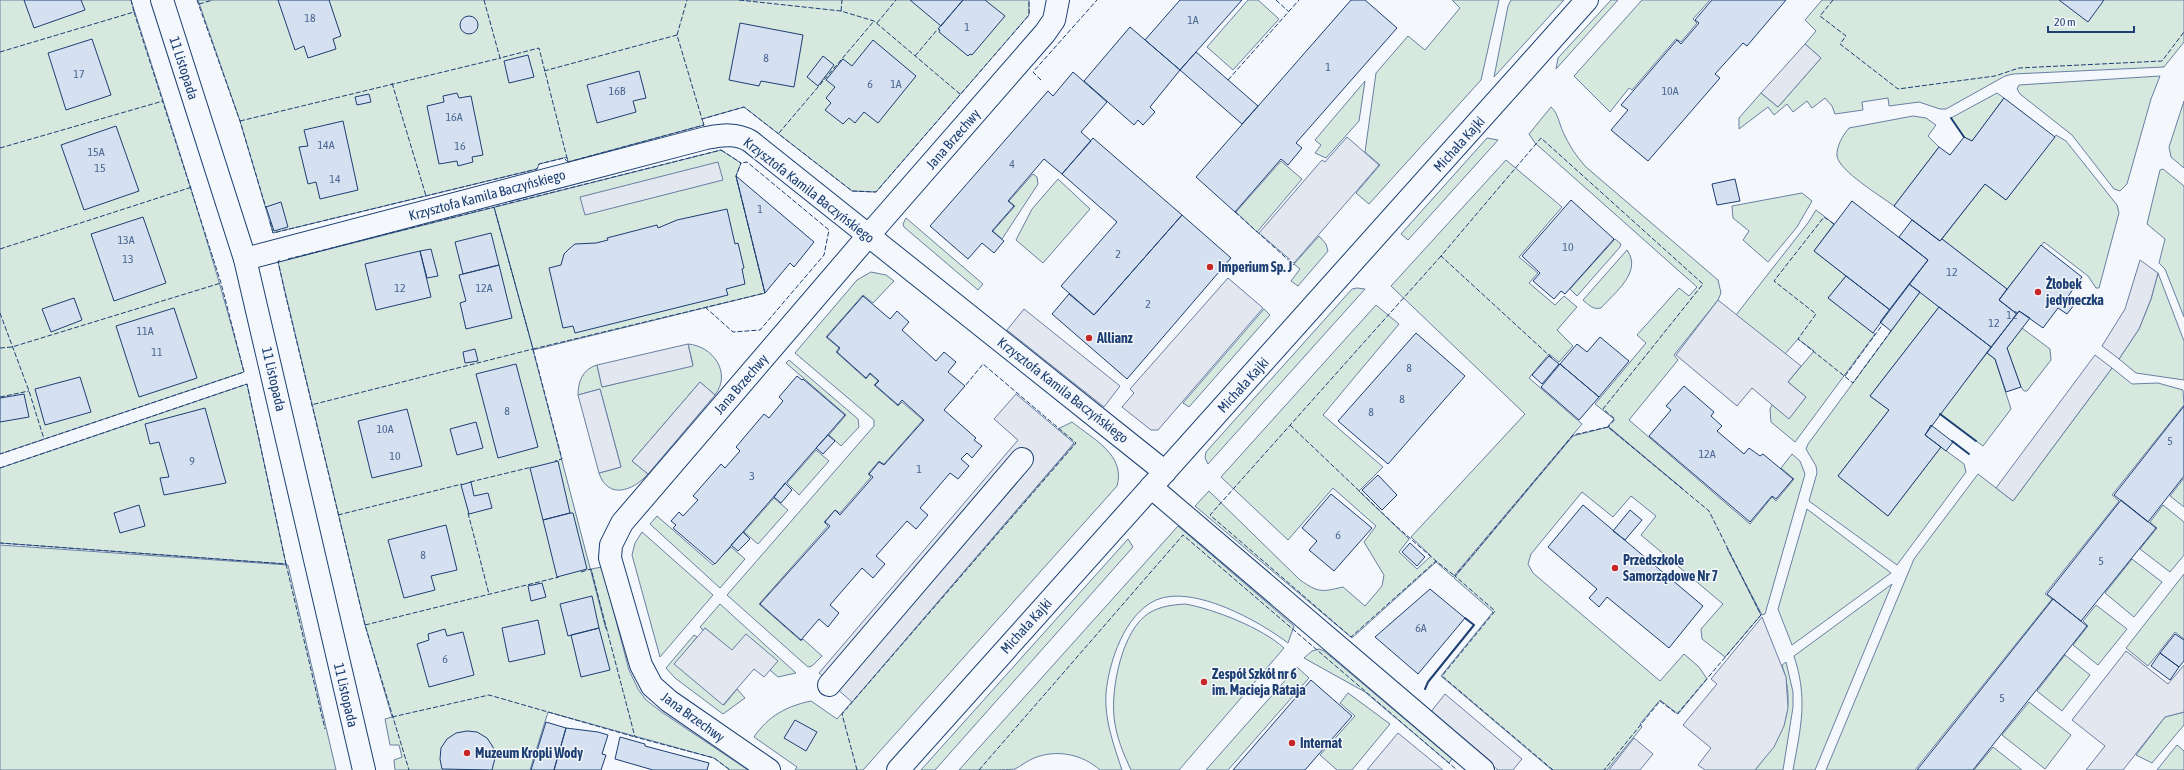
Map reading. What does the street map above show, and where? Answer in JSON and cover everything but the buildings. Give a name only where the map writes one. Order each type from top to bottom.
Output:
[{"type":"street","name":"11 Listopada","points":[[162,0],[245,259],[364,768]]},
{"type":"street","name":"Jana Brzechwy","points":[[769,770],[669,701],[652,686],[642,665],[610,558],[611,545],[622,523],[868,236],[1045,33],[1054,20],[1058,0]]},
{"type":"street","name":"Michała Kajki","points":[[898,770],[1587,0]]},
{"type":"street","name":"Krzysztofa Kamila Baczyńskiego","points":[[245,259],[720,135],[742,137],[750,141],[868,236],[1158,479],[1483,770]]},
{"type":"street","points":[[829,684],[1022,459]]},
{"type":"shaded area","points":[[0,0],[131,0],[204,231],[244,372],[0,454]]},
{"type":"shaded area","points":[[198,0],[1029,0],[1029,15],[876,192],[852,191],[744,107],[702,119],[704,125],[568,162],[567,157],[539,164],[537,169],[273,233],[240,121]]},
{"type":"shaded area","points":[[1248,0],[1258,0],[1279,19],[1233,70],[1207,47]]},
{"type":"shaded area","points":[[1452,0],[1499,0],[1481,80],[1369,204],[1356,193],[1380,165],[1365,152],[1376,73],[1408,36],[1425,50],[1460,8]]},
{"type":"shaded area","points":[[1511,0],[1564,0],[1494,77],[1508,6]]},
{"type":"shaded area","points":[[1611,0],[1618,0],[1556,69],[1558,58]]},
{"type":"shaded area","points":[[1642,0],[1710,0],[1693,19],[1697,23],[1681,42],[1676,39],[1632,90],[1629,88],[1610,112],[1574,76]]},
{"type":"shaded area","points":[[1822,0],[2184,0],[2184,42],[2164,67],[2013,74],[2005,76],[1946,109],[1940,109],[1919,102],[1889,106],[1888,98],[1862,102],[1863,110],[1835,114],[1832,106],[1825,98],[1812,108],[1807,101],[1793,112],[1787,104],[1774,115],[1768,107],[1739,129],[1739,118],[1761,93],[1778,107],[1821,58],[1805,44],[1816,31],[1805,20]]},
{"type":"shaded area","points":[[1805,44],[1821,58],[1778,107],[1761,93]]},
{"type":"shaded area","points":[[2160,76],[2151,99],[2127,184],[2120,191],[2114,189],[2072,135],[2020,94],[2017,89],[2019,85]]},
{"type":"shaded area","points":[[1365,81],[1359,121],[1326,158],[1315,153],[1321,145],[1315,140]]},
{"type":"shaded area","points":[[1997,93],[2004,98],[1972,141],[1964,137],[1951,118]]},
{"type":"shaded area","points":[[2184,101],[2184,168],[2171,157],[2169,147]]},
{"type":"shaded area","points":[[1551,107],[1557,115],[1570,146],[1586,167],[1718,280],[1721,293],[1718,300],[1674,355],[1678,360],[1629,420],[1750,524],[1772,497],[1776,501],[1794,479],[1781,468],[1792,454],[1800,461],[1805,474],[1765,614],[1762,615],[1727,548],[1761,615],[1725,657],[1702,639],[1701,629],[1723,604],[1641,535],[1656,516],[1631,496],[1613,517],[1582,492],[1531,554],[1528,564],[1533,573],[1660,681],[1684,654],[1699,667],[1707,679],[1678,714],[1660,700],[1640,724],[1642,727],[1607,770],[1552,770],[1441,676],[1493,612],[1454,578],[1573,436],[1608,427],[1684,490],[1608,426],[1614,419],[1595,404],[1646,343],[1637,335],[1679,288],[1689,296],[1697,287],[1535,143],[1529,134]]},
{"type":"shaded area","points":[[1913,116],[1926,118],[1936,125],[1928,136],[1939,147],[1894,206],[1852,176],[1839,162],[1837,152],[1842,138],[1849,128]]},
{"type":"shaded area","points":[[2056,135],[2066,141],[2117,205],[2119,213],[2099,288],[2096,288],[2088,276],[2044,242],[2007,289],[1942,239],[1985,184],[2006,200]]},
{"type":"shaded area","points":[[1347,137],[1379,165],[1294,263],[1259,233],[1322,160],[1325,162]]},
{"type":"shaded area","points":[[1487,138],[1498,140],[1408,240],[1401,234]]},
{"type":"shaded area","points":[[721,150],[741,163],[736,176],[765,293],[533,350],[606,629],[591,569],[602,567],[629,670],[638,689],[646,700],[663,713],[748,770],[730,770],[714,758],[548,712],[530,770],[395,770],[394,760],[402,757],[399,745],[390,745],[385,719],[392,717],[365,625],[278,262]]},
{"type":"shaded area","points":[[1506,160],[1562,207],[1519,257],[1538,273],[1529,283],[1555,305],[1564,296],[1577,307],[1557,330],[1573,346],[1559,362],[1549,354],[1529,378],[1582,424],[1453,577],[1436,562],[1352,638],[1195,506],[1209,491],[1300,580],[1320,590],[1330,590],[1343,587],[1365,606],[1382,586],[1384,575],[1364,542],[1376,526],[1333,488],[1288,540],[1221,477],[1376,305],[1399,324],[1323,415],[1383,467],[1359,491],[1409,539],[1399,552],[1417,569],[1431,556],[1411,537],[1525,414],[1391,286]]},
{"type":"shaded area","points":[[1281,161],[1302,179],[1257,232],[1236,212]]},
{"type":"shaded area","points":[[718,162],[723,180],[585,215],[580,197]]},
{"type":"shaded area","points":[[2163,169],[2184,186],[2184,317],[2165,269],[2159,263],[2165,239],[2147,224],[2160,170]]},
{"type":"shaded area","points":[[1033,174],[1037,177],[1038,184],[1002,239],[993,231],[1015,206],[1009,201]]},
{"type":"shaded area","points":[[1058,179],[1090,209],[1043,263],[1016,240],[1032,209]]},
{"type":"shaded area","points":[[1802,193],[1812,201],[1797,227],[1768,262],[1743,240],[1749,231],[1733,218],[1732,206]]},
{"type":"shaded area","points":[[1816,210],[1834,224],[1814,251],[1846,276],[1828,298],[1875,334],[1795,442],[1771,422],[1770,409],[1772,405],[1789,418],[1806,397],[1788,382],[1814,351],[1798,339],[1785,354],[1736,315],[1808,223]]},
{"type":"shaded area","points":[[906,218],[983,284],[978,290],[904,227],[903,224]]},
{"type":"shaded area","points":[[1319,236],[1326,244],[1328,251],[1298,286],[1291,281],[1300,269],[1294,264]]},
{"type":"shaded area","points":[[1615,239],[1621,244],[1620,247],[1577,296],[1570,289]]},
{"type":"shaded area","points":[[1627,250],[1631,258],[1632,266],[1625,282],[1601,308],[1591,307],[1583,300]]},
{"type":"shaded area","points":[[2140,260],[2158,273],[2151,299],[2139,329],[2119,359],[2102,346],[2125,309]]},
{"type":"shaded area","points":[[871,272],[886,275],[894,281],[873,303],[863,295],[826,337],[839,348],[836,352],[866,379],[870,374],[878,381],[874,385],[898,406],[902,402],[923,420],[884,464],[879,461],[868,474],[871,477],[840,513],[835,510],[824,522],[828,526],[759,604],[801,641],[803,639],[822,656],[812,666],[808,667],[727,595],[874,426],[874,420],[795,353],[857,280]]},
{"type":"shaded area","points":[[2158,273],[2184,341],[2184,380],[2136,373],[2119,359],[2139,329],[2151,299]]},
{"type":"shaded area","points":[[1228,278],[1263,308],[1158,430],[1151,430],[1122,407],[1134,393],[1130,389]]},
{"type":"shaded area","points":[[1352,289],[1365,289],[1208,464],[1205,458],[1206,452]]},
{"type":"shaded area","points":[[1920,292],[1939,307],[1870,396],[1889,410],[1838,476],[1888,516],[1941,447],[1964,464],[1966,472],[1897,565],[1809,501],[1817,473],[1816,466],[1806,449],[1808,444]]},
{"type":"shaded area","points":[[1718,300],[1801,366],[1788,382],[1806,397],[1789,419],[1752,388],[1737,406],[1676,355]]},
{"type":"shaded area","points":[[1024,309],[1120,386],[1104,407],[1007,330]]},
{"type":"shaded area","points":[[1264,309],[1270,315],[1189,407],[1183,403]]},
{"type":"shaded area","points":[[2022,328],[2050,349],[2051,360],[2027,391],[2024,391],[2021,387],[2007,348]]},
{"type":"shaded area","points":[[688,344],[697,346],[712,355],[721,370],[720,387],[715,395],[700,382],[632,461],[648,474],[642,480],[635,485],[621,490],[615,490],[608,487],[599,473],[621,467],[600,389],[578,395],[582,376],[588,369],[597,365],[602,387],[693,365]]},
{"type":"shaded area","points":[[688,344],[693,366],[602,387],[597,365]]},
{"type":"shaded area","points":[[1987,353],[1995,359],[2011,409],[1983,446],[1940,414]]},
{"type":"shaded area","points":[[2095,355],[2112,368],[2013,501],[1996,488]]},
{"type":"shaded area","points":[[789,360],[858,419],[859,427],[841,446],[829,435],[846,415],[786,363]]},
{"type":"shaded area","points":[[2112,368],[2132,384],[2158,383],[2183,390],[2184,405],[2112,495],[2119,501],[2045,594],[2052,599],[1915,770],[1826,770],[1914,559],[1978,474],[2013,501]]},
{"type":"shaded area","points":[[700,382],[715,395],[648,474],[632,461]]},
{"type":"shaded area","points":[[247,384],[286,564],[0,543],[0,468]]},
{"type":"shaded area","points":[[600,389],[621,467],[599,473],[578,395]]},
{"type":"shaded area","points":[[1016,394],[1074,443],[852,702],[819,673],[1018,440],[994,419]]},
{"type":"shaded area","points":[[1072,422],[1106,449],[1112,457],[1117,465],[1119,475],[1117,486],[863,770],[795,770],[797,767],[754,737],[765,723],[779,713],[802,703],[811,701],[837,719],[1074,444],[1058,429]]},
{"type":"shaded area","points":[[816,450],[829,461],[799,495],[787,483]]},
{"type":"shaded area","points":[[2184,478],[2184,507],[2170,496]]},
{"type":"shaded area","points":[[774,498],[788,510],[758,544],[744,532]]},
{"type":"shaded area","points":[[2163,505],[2184,522],[2184,555],[2170,572],[2140,549],[2157,528],[2150,522]]},
{"type":"shaded area","points":[[1807,509],[1891,573],[1792,645],[1778,609]]},
{"type":"shaded area","points":[[657,516],[713,565],[731,547],[745,559],[720,588],[650,524]]},
{"type":"shaded area","points":[[1178,526],[1294,626],[1288,643],[1276,634],[1225,607],[1188,597],[1171,596],[1156,600],[1145,607],[1127,627],[1115,653],[1108,680],[1106,703],[1108,722],[1122,770],[1100,770],[1085,760],[1077,757],[1051,754],[1034,758],[1015,769],[959,770]]},
{"type":"shaded area","points":[[642,532],[713,595],[660,657],[632,555],[635,543]]},
{"type":"shaded area","points":[[1128,539],[1133,547],[935,770],[921,770]]},
{"type":"shaded area","points":[[0,545],[288,565],[336,770],[0,770]]},
{"type":"shaded area","points":[[2132,559],[2162,582],[2134,617],[2105,593]]},
{"type":"shaded area","points":[[2184,574],[2184,639],[2175,632],[2148,666],[2126,648]]},
{"type":"shaded area","points":[[1892,584],[1815,770],[1793,770],[1802,713],[1801,686],[1794,656]]},
{"type":"shaded area","points":[[720,604],[796,673],[778,677],[770,670],[777,661],[746,635],[732,651],[705,628],[703,630],[700,627]]},
{"type":"shaded area","points":[[1185,604],[1210,610],[1237,620],[1263,633],[1284,648],[1179,770],[1131,770],[1120,744],[1114,717],[1114,691],[1120,660],[1132,632],[1140,621],[1149,613],[1162,607]]},
{"type":"shaded area","points":[[2096,605],[2127,629],[2098,665],[2073,645],[2088,626],[2083,621]]},
{"type":"shaded area","points":[[1762,617],[1786,677],[1788,708],[1784,726],[1774,747],[1755,770],[1705,770],[1698,765],[1711,748],[1683,725],[1717,684],[1711,679]]},
{"type":"shaded area","points":[[705,628],[732,650],[746,634],[778,661],[764,677],[754,669],[723,705],[674,664]]},
{"type":"shaded area","points":[[694,635],[697,637],[675,664],[724,705],[737,689],[745,698],[723,714],[675,678],[666,668]]},
{"type":"shaded area","points":[[1319,649],[1324,651],[1452,759],[1449,763],[1365,692],[1304,658],[1312,651]]},
{"type":"shaded area","points":[[2126,651],[2168,684],[2184,665],[2184,712],[2165,717],[2123,770],[2086,770],[2105,746],[2072,720]]},
{"type":"shaded area","points":[[2065,655],[2090,675],[2062,711],[2037,691]]},
{"type":"shaded area","points":[[1786,662],[1793,692],[1793,707],[1783,770],[1755,770],[1773,746],[1785,722],[1788,696],[1782,665]]},
{"type":"shaded area","points":[[1297,667],[1309,678],[1228,770],[1206,770]]},
{"type":"shaded area","points":[[1348,693],[1390,724],[1352,770],[1337,770],[1320,755],[1355,716],[1340,703]]},
{"type":"shaded area","points":[[1445,694],[1522,759],[1513,770],[1498,770],[1430,713]]},
{"type":"shaded area","points":[[2029,702],[2071,735],[2045,769],[2002,735]]},
{"type":"shaded area","points":[[2184,712],[2184,725],[2152,763],[2136,755],[2165,717]]},
{"type":"shaded area","points":[[1398,733],[1443,770],[1367,770]]},
{"type":"shaded area","points":[[1634,738],[1653,754],[1640,770],[1609,770]]},
{"type":"shaded area","points":[[2177,745],[2184,751],[2184,770],[2157,770]]},
{"type":"shaded area","points":[[1993,747],[2022,770],[1974,770]]},
{"type":"fence","points":[[131,0],[134,12]]},
{"type":"fence","points":[[197,0],[240,121],[266,208]]},
{"type":"fence","points":[[199,4],[213,0]]},
{"type":"fence","points":[[484,0],[500,58],[539,48],[568,162],[704,125],[702,119],[744,107],[852,191],[876,192],[1029,15],[1029,0]]},
{"type":"fence","points":[[677,35],[687,0]]},
{"type":"fence","points":[[739,0],[841,11],[874,21],[960,94]]},
{"type":"fence","points":[[841,11],[842,0]]},
{"type":"fence","points":[[877,23],[896,0]]},
{"type":"fence","points":[[1041,80],[1033,72],[1097,0]]},
{"type":"fence","points":[[1276,0],[1289,12]]},
{"type":"fence","points":[[1228,80],[1299,0]]},
{"type":"fence","points":[[1833,0],[1820,16],[1846,36],[1840,44],[1898,89],[1995,76],[2019,68],[2162,61],[2184,32]]},
{"type":"fence","points":[[0,52],[134,12],[221,283],[244,372],[0,454]]},
{"type":"fence","points":[[779,133],[874,21]]},
{"type":"fence","points":[[915,56],[937,30]]},
{"type":"fence","points":[[544,71],[677,35],[702,119]]},
{"type":"fence","points":[[240,121],[501,58]]},
{"type":"fence","points":[[392,83],[426,196]]},
{"type":"fence","points":[[0,148],[163,101]]},
{"type":"fence","points":[[1552,358],[1441,256],[1541,138],[1703,284],[1603,409],[1615,419],[1608,427]]},
{"type":"fence","points":[[721,150],[741,163],[736,176],[765,293],[533,349],[494,207],[721,150]]},
{"type":"fence","points":[[270,222],[273,233],[537,169],[539,164],[564,158],[568,162]]},
{"type":"fence","points":[[705,307],[733,332],[760,330],[824,255],[829,230],[747,162],[741,163]]},
{"type":"fence","points":[[0,249],[192,187]]},
{"type":"fence","points":[[288,259],[494,207],[533,349],[311,405]]},
{"type":"fence","points":[[1235,212],[1294,265]]},
{"type":"fence","points":[[1834,224],[1824,217],[1774,281],[1816,314],[1798,339],[1853,383],[1891,331]]},
{"type":"fence","points":[[1441,256],[1210,515],[1351,637],[1436,561],[1455,576]]},
{"type":"fence","points":[[280,261],[278,261],[285,293],[365,625],[409,770]]},
{"type":"fence","points":[[0,348],[12,347],[221,283]]},
{"type":"fence","points":[[0,313],[29,391],[44,439]]},
{"type":"fence","points":[[1845,376],[1883,324]]},
{"type":"fence","points":[[533,349],[562,459],[555,461]]},
{"type":"fence","points":[[857,770],[842,714],[1076,443],[983,364],[965,386]]},
{"type":"fence","points":[[0,468],[247,384],[286,564],[0,543]]},
{"type":"fence","points":[[0,397],[29,391]]},
{"type":"fence","points":[[1290,425],[1396,526],[1436,561]]},
{"type":"fence","points":[[1553,770],[1442,676],[1495,611],[1455,576],[1573,435],[1608,427],[1709,511],[1761,615],[1677,714],[1660,701],[1604,770]]},
{"type":"fence","points":[[470,482],[532,467]]},
{"type":"fence","points":[[338,515],[462,484]]},
{"type":"fence","points":[[468,513],[489,594]]},
{"type":"fence","points":[[979,770],[1183,535],[1457,770]]},
{"type":"fence","points":[[286,564],[325,729]]},
{"type":"fence","points":[[581,572],[591,569],[635,737],[714,758],[730,770]]},
{"type":"fence","points":[[365,625],[559,577]]},
{"type":"fence","points":[[392,717],[489,695],[635,737]]},
{"type":"wall","points":[[1951,118],[1964,137]]},
{"type":"wall","points":[[1940,414],[1976,441]]},
{"type":"wall","points":[[1952,441],[1969,454]]},
{"type":"wall","points":[[1425,689],[1428,682],[1474,625],[1465,618]]},
{"type":"place","name":"Imperium Sp. J","points":[[1210,267]]},
{"type":"place","name":"Żłobek jedyneczka","points":[[2038,292]]},
{"type":"place","name":"Allianz","points":[[1089,338]]},
{"type":"place","name":"Przedszkole Samorządowe Nr 7","points":[[1615,568]]},
{"type":"place","name":"Zespół Szkół nr 6 im. Macieja Rataja","points":[[1204,682]]},
{"type":"place","name":"Internat","points":[[1292,743]]},
{"type":"place","name":"Muzeum Kropli Wody","points":[[467,753]]}]
